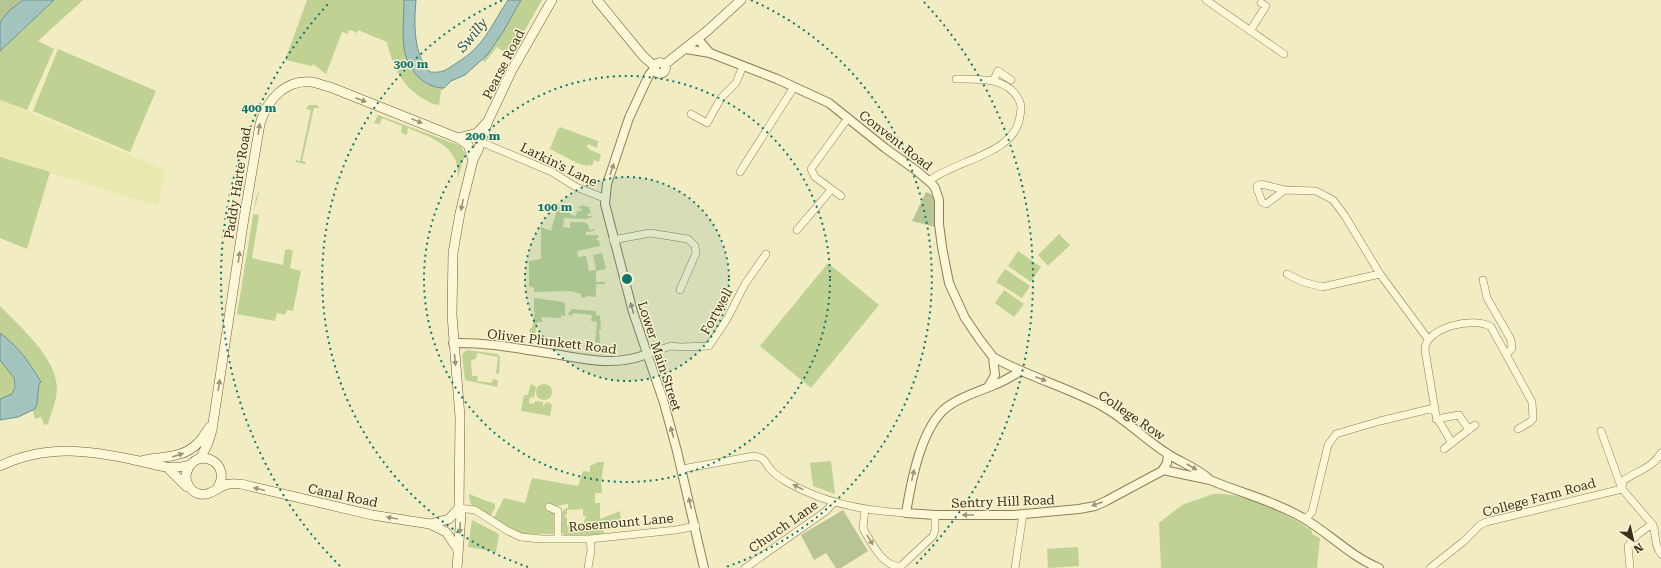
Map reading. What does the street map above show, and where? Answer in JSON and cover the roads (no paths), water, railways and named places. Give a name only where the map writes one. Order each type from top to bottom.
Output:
[{"type":"main road","name":"Pearse Road","points":[[457,568],[461,515],[459,508],[460,417],[453,343],[453,253],[460,213],[473,160],[488,121],[512,70],[552,0]]},
{"type":"main road","points":[[597,0],[654,68],[660,63],[664,65],[686,49],[741,0]]},
{"type":"main road","name":"Paddy Harte Road","points":[[200,459],[208,443],[212,424],[260,124],[264,111],[271,99],[288,87],[300,83],[311,82],[330,87],[458,138]]},
{"type":"main road","points":[[458,138],[476,133],[488,121]]},
{"type":"main road","points":[[458,138],[468,145],[473,160]]},
{"type":"main road","points":[[140,461],[171,458],[185,453],[199,443],[212,424]]},
{"type":"main road","points":[[0,466],[34,454],[56,451],[94,452],[168,468],[190,465],[200,459],[212,460],[220,467],[222,478],[221,483],[212,493],[201,494],[190,488],[168,468]]},
{"type":"main road","points":[[190,465],[186,475],[186,480],[190,488]]},
{"type":"main road","name":"Canal Road","points":[[216,490],[224,485],[241,484],[372,515],[430,524],[446,532],[458,548]]},
{"type":"main road","points":[[430,524],[449,519],[459,508]]},
{"type":"street","points":[[1208,1],[1284,54]]},
{"type":"street","points":[[1250,31],[1266,6],[1261,3]]},
{"type":"street","points":[[698,39],[710,53]]},
{"type":"street","name":"Convent Road","points":[[686,49],[710,53],[794,87],[829,104],[936,188],[939,200],[939,224],[942,247],[949,283],[965,318],[993,357]]},
{"type":"street","points":[[691,114],[707,123],[721,98],[736,83],[743,66]]},
{"type":"street","name":"Lower Main Street","points":[[654,68],[649,75],[629,118],[607,184],[604,198],[613,240],[629,298],[664,403],[682,469],[696,526],[704,568]]},
{"type":"street","points":[[993,81],[998,71],[1011,80]]},
{"type":"street","points":[[929,181],[943,171],[1003,144],[1014,134],[1019,124],[1021,108],[1020,102],[1015,94],[1008,88],[993,81],[956,79]]},
{"type":"street","points":[[740,172],[794,87]]},
{"type":"street","points":[[841,196],[830,190],[814,176],[810,169],[848,118]]},
{"type":"street","name":"Larkin's Lane","points":[[481,142],[552,172],[576,187],[604,198]]},
{"type":"street","points":[[797,230],[830,190]]},
{"type":"street","points":[[1285,190],[1316,191],[1333,200],[1345,216],[1380,274],[1428,339]]},
{"type":"street","points":[[613,240],[650,233],[688,239],[695,246],[696,252],[680,290]]},
{"type":"street","name":"Fortwell","points":[[647,354],[671,346],[709,346],[728,319],[745,284],[766,254]]},
{"type":"street","points":[[1286,274],[1303,282],[1322,287],[1380,274]]},
{"type":"street","points":[[1483,280],[1487,298],[1511,340],[1512,348],[1507,354]]},
{"type":"street","points":[[1452,443],[1436,419],[1425,350],[1425,345],[1428,339],[1443,328],[1474,322],[1482,323],[1491,327],[1532,402],[1533,419],[1518,429]]},
{"type":"street","name":"Oliver Plunkett Road","points":[[453,343],[511,348],[601,361],[626,360],[647,354]]},
{"type":"street","points":[[988,387],[995,375],[993,357]]},
{"type":"street","name":"College Row","points":[[993,357],[1021,371],[1060,386],[1103,406],[1168,454],[1195,468],[1210,480]]},
{"type":"street","points":[[906,513],[915,465],[929,431],[938,416],[957,400],[1021,371]]},
{"type":"street","points":[[1305,519],[1314,509],[1328,445],[1334,435],[1434,408]]},
{"type":"street","points":[[1436,419],[1459,415],[1468,430]]},
{"type":"street","points":[[1444,449],[1475,425]]},
{"type":"street","points":[[1601,431],[1622,488],[1658,531],[1655,543],[1661,554]]},
{"type":"street","points":[[1622,488],[1623,481],[1635,472],[1655,462],[1661,452]]},
{"type":"street","points":[[1164,470],[1167,463],[1168,454]]},
{"type":"street","name":"Sentry Hill Road","points":[[682,469],[754,456],[761,458],[774,473],[789,483],[834,502],[865,510],[935,515],[1023,514],[1079,509],[1095,506],[1164,470]]},
{"type":"street","name":"College Row","points":[[1164,470],[1210,480],[1287,509],[1305,519],[1358,558],[1379,568]]},
{"type":"street","name":"College Farm Road","points":[[1430,568],[1463,542],[1480,525],[1486,522],[1622,488]]},
{"type":"street","name":"Church Lane","points":[[745,568],[826,511],[834,502]]},
{"type":"street","points":[[548,507],[558,511],[558,539]]},
{"type":"street","name":"Rosemount Lane","points":[[459,508],[475,510],[508,531],[521,537],[590,539],[662,532],[696,526]]},
{"type":"street","points":[[865,510],[865,532],[888,567],[901,566],[933,536],[935,530],[935,515]]},
{"type":"street","points":[[1015,568],[1023,514]]},
{"type":"street","points":[[1630,568],[1628,546],[1637,535],[1652,524]]},
{"type":"street","points":[[588,568],[591,550],[590,539]]},
{"type":"water","points":[[23,0],[54,0],[0,51],[0,22],[10,10]]},
{"type":"water","points":[[404,0],[416,0],[416,38],[420,57],[424,65],[430,72],[441,72],[465,57],[480,43],[508,0],[521,0],[503,32],[487,55],[465,75],[451,81],[444,88],[429,85],[423,81],[408,62],[405,55],[403,41]]},
{"type":"water","points":[[0,333],[23,355],[41,382],[39,384],[35,409],[18,417],[0,420],[0,399],[12,394],[15,387],[14,378],[0,360]]},
{"type":"water label","name":"Swilly","points":[[472,35]]}]
